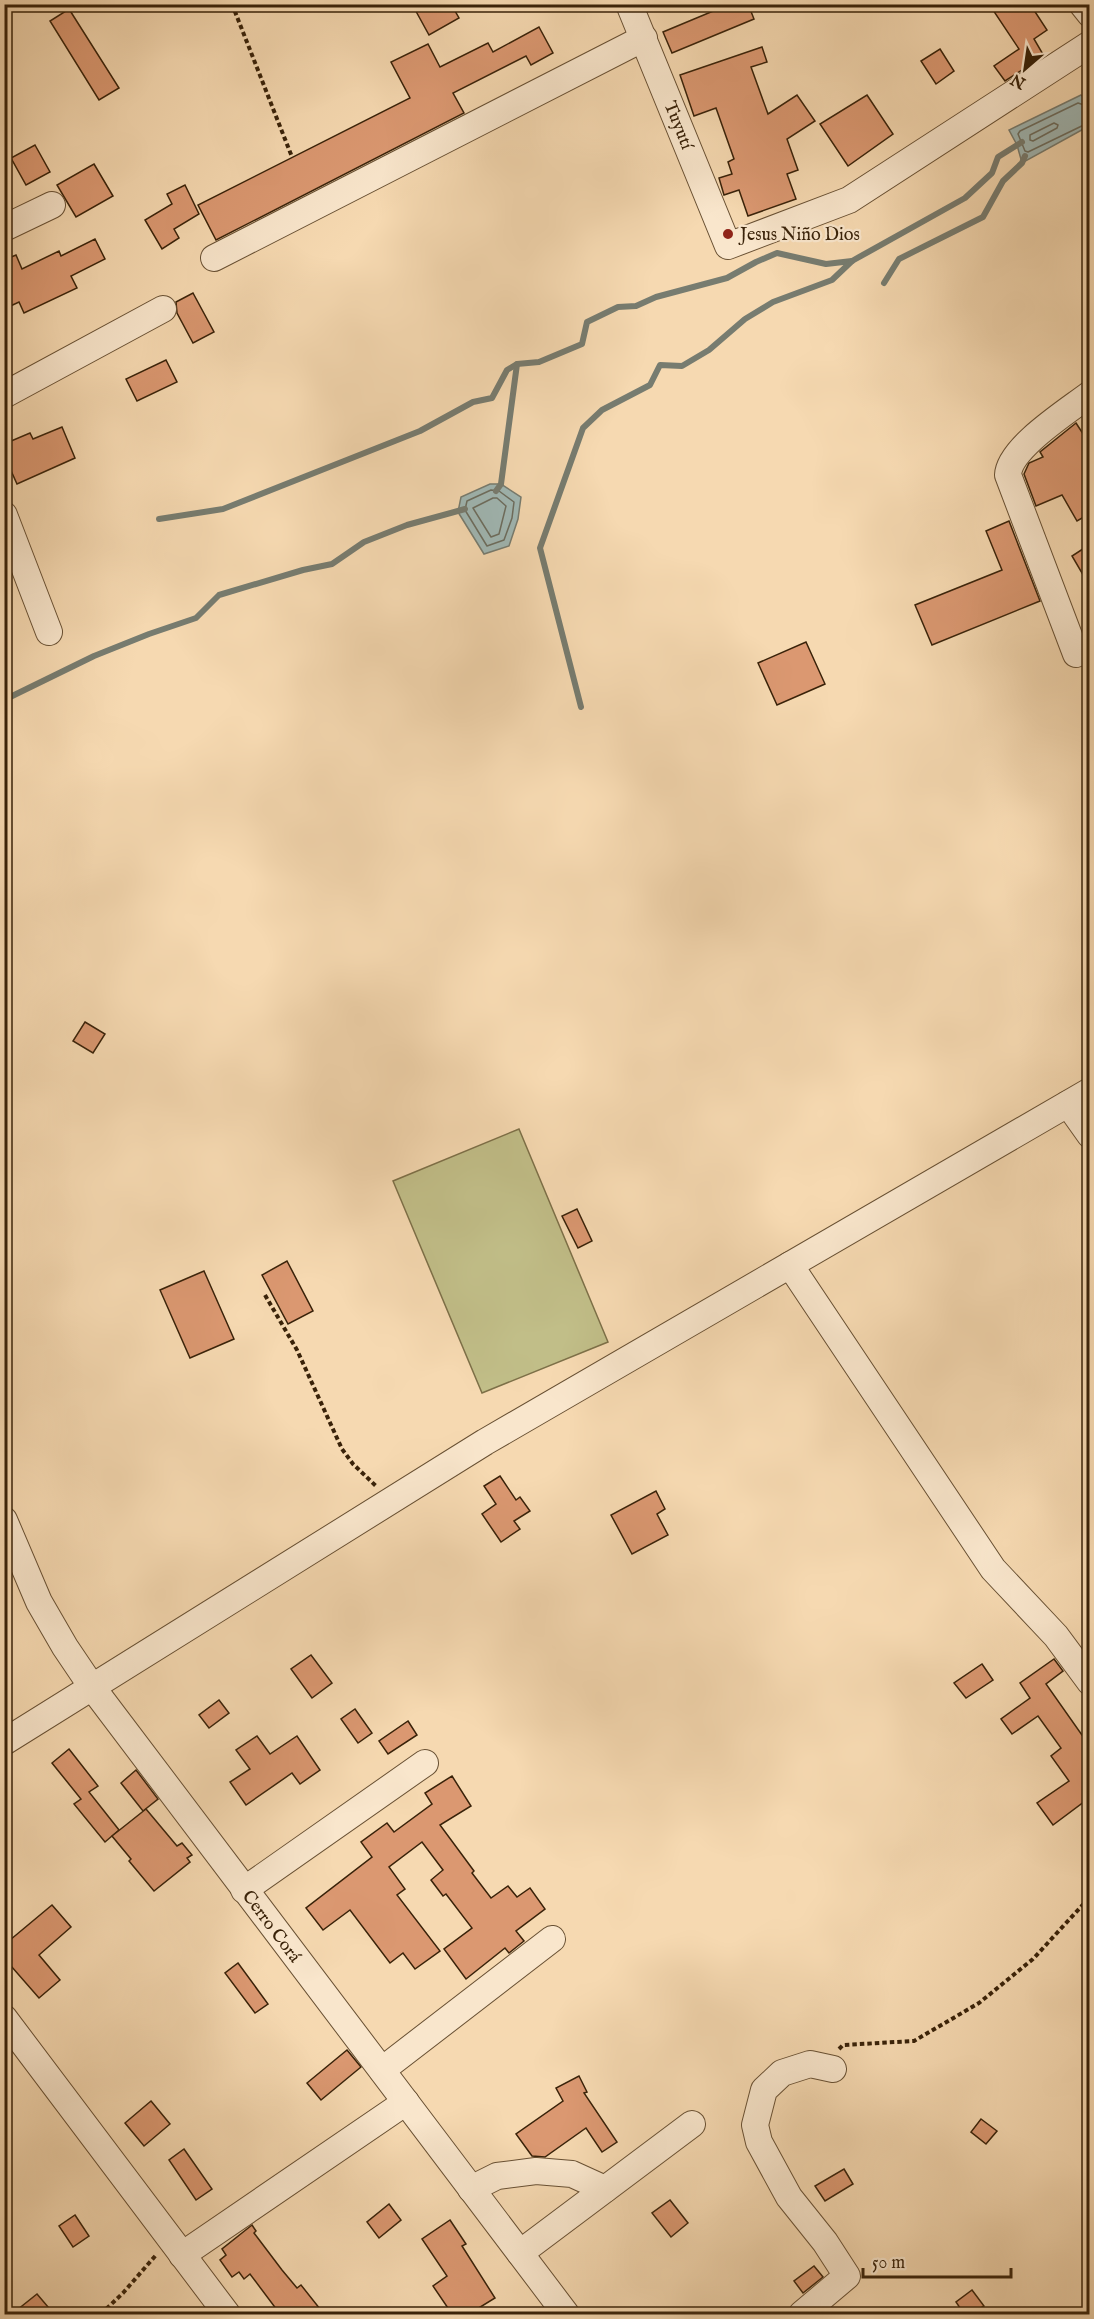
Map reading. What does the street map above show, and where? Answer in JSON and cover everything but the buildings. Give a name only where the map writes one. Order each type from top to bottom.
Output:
[{"type":"street","name":"Tuyutí","points":[[629,4],[728,246],[849,200],[1089,44]]},
{"type":"street","points":[[1082,4],[1089,14]]},
{"type":"street","points":[[214,258],[644,38]]},
{"type":"street","points":[[4,228],[52,205]]},
{"type":"street","points":[[4,395],[163,309]]},
{"type":"street","points":[[1076,654],[1008,475],[1008,467],[1020,448],[1089,394]]},
{"type":"street","points":[[4,515],[50,632]]},
{"type":"street","points":[[4,1742],[485,1442],[1079,1097],[1089,1135]]},
{"type":"street","points":[[790,1265],[993,1569],[1056,1636],[1089,1682]]},
{"type":"street","name":"Cerro Corá","points":[[4,1520],[39,1602],[92,1687],[566,2314]]},
{"type":"street","points":[[244,1890],[425,1763]]},
{"type":"street","points":[[381,2070],[552,1939]]},
{"type":"street","points":[[4,2018],[227,2314]]},
{"type":"street","points":[[802,2314],[847,2276],[825,2242],[789,2197],[759,2142],[755,2125],[764,2090],[782,2073],[810,2064],[833,2069]]},
{"type":"street","points":[[176,2247],[406,2102]]},
{"type":"street","points":[[520,2253],[692,2124]]},
{"type":"street","points":[[471,2189],[497,2176],[536,2171],[572,2174],[605,2189]]},
{"type":"path","points":[[232,4],[292,157]]},
{"type":"path","points":[[265,1295],[297,1350],[342,1449],[366,1478],[392,1500]]},
{"type":"path","points":[[833,2069],[832,2056],[843,2045],[914,2041],[979,2003],[1033,1959],[1089,1897]]},
{"type":"path","points":[[101,2314],[176,2247]]},
{"type":"shaded area","points":[[519,1129],[608,1342],[482,1393],[393,1181]]},
{"type":"water","points":[[1081,95],[1089,103],[1089,126],[1022,163],[1017,145],[1009,130]]},
{"type":"water","points":[[490,484],[501,484],[521,497],[518,519],[509,546],[484,554],[458,512],[461,497]]},
{"type":"waterway","points":[[581,707],[540,548],[583,428],[602,410],[650,385],[660,365],[682,366],[709,350],[745,319],[773,302],[832,280],[852,261],[965,198],[992,173],[998,157],[1022,142]]},
{"type":"waterway","points":[[884,283],[899,259],[983,217],[1003,181],[1022,163],[1025,156]]},
{"type":"waterway","points":[[159,519],[223,509],[420,431],[473,402],[492,398],[507,370],[517,364],[539,362],[582,344],[587,322],[618,307],[636,306],[656,297],[727,278],[777,253],[826,264],[852,261]]},
{"type":"waterway","points":[[496,491],[501,484],[517,364]]},
{"type":"waterway","points":[[4,700],[94,656],[196,618],[219,595],[303,570],[332,564],[364,542],[407,525],[465,509]]},
{"type":"place","name":"Jesus Niño Dios","points":[[728,234]]}]
